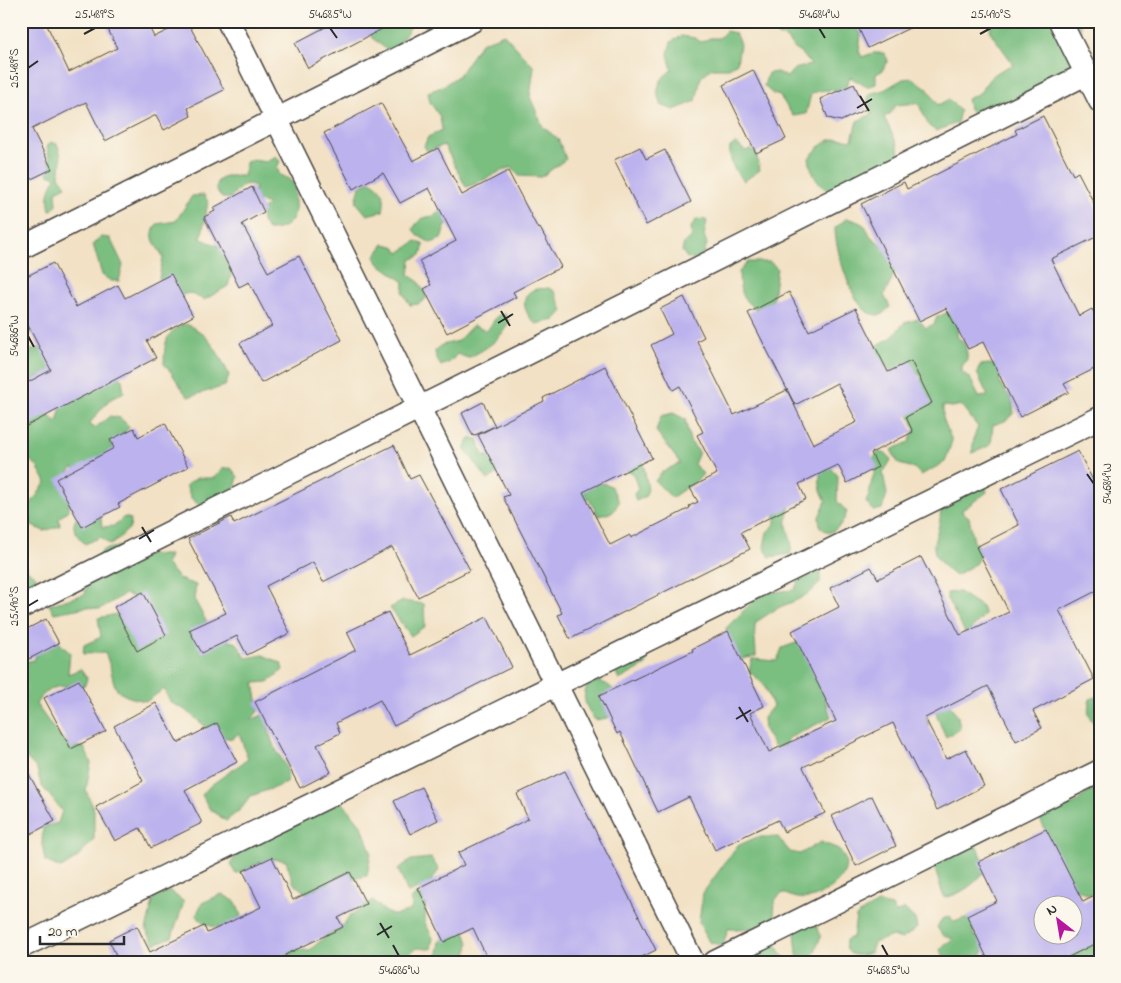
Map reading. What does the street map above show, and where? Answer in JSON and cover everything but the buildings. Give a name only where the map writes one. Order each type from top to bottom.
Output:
[{"type":"street","points":[[228,21],[693,962]]},
{"type":"street","points":[[21,248],[472,21]]},
{"type":"street","points":[[1060,21],[1100,101]]},
{"type":"street","points":[[21,607],[1086,74]]},
{"type":"street","points":[[21,947],[1100,418]]},
{"type":"street","points":[[715,962],[1100,771]]},
{"type":"green space","points":[[393,21],[419,21],[412,25],[396,48],[387,50],[371,37],[371,28],[379,24],[389,25]]},
{"type":"green space","points":[[761,21],[849,21],[861,34],[859,51],[862,57],[873,53],[884,53],[888,60],[882,71],[876,74],[876,84],[867,87],[850,77],[845,88],[811,94],[806,114],[793,116],[780,96],[773,94],[764,86],[768,73],[777,72],[787,77],[794,69],[811,65],[787,39],[764,29]]},
{"type":"green space","points":[[989,21],[1080,21],[1082,50],[1071,81],[979,118],[969,109],[967,99],[981,92],[994,75],[1014,65],[991,33]]},
{"type":"green space","points":[[726,31],[735,33],[740,44],[737,63],[729,68],[712,68],[701,77],[696,101],[674,110],[661,105],[658,95],[659,85],[672,70],[668,54],[671,42],[681,36],[695,38],[701,42],[710,38],[719,38]]},
{"type":"green space","points":[[504,34],[534,67],[530,97],[543,127],[558,139],[566,159],[541,177],[519,176],[512,167],[466,187],[444,145],[427,151],[424,146],[428,137],[442,130],[440,117],[430,102],[428,92],[442,87],[459,75],[481,43]]},
{"type":"green space","points":[[912,78],[927,88],[938,105],[949,99],[960,111],[957,123],[936,131],[929,126],[918,103],[896,105],[890,114],[884,117],[898,146],[899,158],[835,194],[824,188],[814,176],[809,158],[819,147],[832,139],[852,140],[857,121],[872,114],[868,99],[869,94],[884,90],[903,79]]},
{"type":"green space","points":[[51,142],[57,144],[59,149],[61,160],[59,176],[66,186],[56,191],[57,204],[50,210],[49,193],[56,178],[49,175],[43,164],[50,161],[47,147]]},
{"type":"green space","points":[[736,143],[745,151],[751,149],[756,153],[760,170],[744,181],[735,170],[731,161],[730,147]]},
{"type":"green space","points":[[276,157],[280,161],[277,168],[280,175],[290,180],[294,185],[295,208],[289,223],[275,230],[268,230],[262,221],[261,211],[268,204],[256,200],[253,196],[255,187],[250,184],[243,185],[230,198],[222,198],[216,189],[218,181],[225,176],[243,176],[246,162],[253,160],[266,162]]},
{"type":"green space","points":[[370,181],[383,193],[384,206],[383,211],[367,215],[356,202],[360,187]]},
{"type":"green space","points":[[204,195],[208,202],[201,239],[224,248],[232,272],[228,286],[204,300],[190,293],[180,295],[163,290],[159,278],[163,257],[154,241],[153,233],[157,224],[176,221],[192,196]]},
{"type":"green space","points":[[444,206],[454,219],[446,225],[441,239],[431,243],[417,235],[413,229],[417,223],[424,218],[434,216]]},
{"type":"green space","points":[[847,218],[865,226],[871,236],[892,258],[894,264],[893,277],[884,295],[890,307],[881,315],[869,313],[860,305],[844,272],[835,228]]},
{"type":"green space","points":[[704,219],[707,221],[704,235],[707,244],[704,253],[697,260],[687,258],[682,251],[684,243],[692,237],[691,227],[696,220]]},
{"type":"green space","points":[[101,237],[110,238],[123,265],[119,281],[111,281],[102,275],[93,244]]},
{"type":"green space","points":[[416,241],[424,245],[421,255],[411,260],[409,275],[419,282],[427,298],[418,304],[410,305],[403,293],[404,282],[378,263],[375,256],[384,244],[394,246],[399,253]]},
{"type":"green space","points":[[748,262],[770,262],[777,268],[772,306],[762,312],[746,301],[741,292],[739,272]]},
{"type":"green space","points":[[549,288],[555,292],[563,311],[555,320],[536,324],[529,317],[525,307],[525,298],[533,290]]},
{"type":"green space","points":[[27,312],[36,319],[27,341],[22,346],[24,352],[44,347],[60,369],[23,383],[21,399],[21,314]]},
{"type":"green space","points":[[949,312],[958,318],[957,336],[964,344],[967,353],[967,360],[962,366],[962,372],[970,378],[979,397],[988,396],[977,373],[980,365],[990,364],[999,367],[1000,384],[1012,400],[1014,413],[1005,421],[993,425],[991,445],[972,453],[974,437],[978,427],[961,405],[953,407],[943,406],[943,418],[952,441],[945,462],[921,475],[914,468],[899,464],[891,450],[909,442],[915,429],[908,413],[922,378],[911,366],[904,364],[898,377],[886,365],[874,366],[866,351],[891,338],[904,323],[918,319],[926,328],[934,324],[937,317]]},
{"type":"green space","points":[[505,314],[509,321],[497,339],[468,358],[457,354],[450,362],[441,366],[436,358],[435,351],[442,345],[458,341],[473,325],[487,331],[497,316]]},
{"type":"green space","points":[[186,324],[201,333],[213,345],[229,375],[225,386],[188,397],[164,364],[167,339],[173,330]]},
{"type":"green space","points":[[116,372],[122,380],[124,392],[109,400],[89,424],[95,428],[110,416],[120,418],[130,427],[113,443],[111,455],[86,473],[72,468],[59,484],[69,497],[69,509],[59,519],[60,526],[44,531],[32,526],[28,508],[46,482],[37,466],[29,459],[21,462],[21,415],[48,415],[57,422],[61,407]]},
{"type":"green space","points":[[673,413],[685,419],[690,441],[699,452],[694,464],[703,474],[697,481],[672,498],[655,481],[662,472],[680,463],[656,431],[661,416]]},
{"type":"green space","points":[[470,439],[478,439],[483,456],[490,456],[498,473],[488,480],[464,448]]},
{"type":"green space","points":[[878,452],[887,454],[891,460],[883,473],[887,494],[882,509],[873,511],[866,502],[875,472],[871,462]]},
{"type":"green space","points":[[642,457],[648,489],[645,497],[636,501],[634,494],[638,489],[633,473],[620,468]]},
{"type":"green space","points":[[828,464],[838,476],[837,501],[847,512],[840,525],[829,533],[820,527],[819,517],[826,501],[820,484],[820,476],[822,467]]},
{"type":"green space","points":[[231,468],[238,477],[235,488],[200,506],[191,498],[186,485],[197,478],[214,478],[222,469]]},
{"type":"green space","points":[[599,482],[611,486],[619,502],[613,512],[599,516],[588,498],[582,496],[582,485]]},
{"type":"green space","points":[[985,484],[987,492],[961,511],[969,517],[974,542],[983,550],[975,564],[955,576],[943,565],[934,549],[934,542],[939,527],[940,506]]},
{"type":"green space","points":[[793,498],[787,519],[791,543],[790,554],[770,557],[764,547],[767,532],[775,524],[775,513]]},
{"type":"green space","points":[[82,512],[96,513],[101,518],[102,527],[114,526],[124,517],[131,519],[130,528],[110,545],[101,537],[85,544],[74,528],[75,520]]},
{"type":"green space","points":[[131,544],[145,555],[169,555],[166,564],[179,579],[196,585],[194,599],[210,628],[208,636],[237,643],[246,658],[263,655],[281,663],[283,670],[268,682],[254,683],[259,710],[251,720],[265,714],[273,744],[287,770],[287,783],[251,796],[241,809],[226,821],[209,808],[202,795],[211,785],[248,759],[239,733],[232,739],[216,735],[184,709],[171,703],[164,689],[147,701],[124,695],[115,686],[105,653],[83,654],[84,645],[101,637],[98,618],[117,614],[129,622],[134,597],[125,594],[100,609],[87,607],[54,613],[49,605],[85,594],[92,563],[103,550]]},
{"type":"green space","points":[[21,556],[28,571],[36,576],[36,587],[24,590],[21,588]]},
{"type":"green space","points":[[814,563],[820,571],[820,583],[805,595],[756,622],[756,656],[737,660],[727,640],[726,628],[757,597],[772,592],[794,590],[802,575]]},
{"type":"green space","points":[[959,592],[982,607],[985,615],[966,634],[947,599],[947,593]]},
{"type":"green space","points":[[403,601],[424,604],[425,626],[411,636],[390,608]]},
{"type":"green space","points":[[54,637],[70,653],[68,674],[81,669],[87,678],[85,685],[63,686],[52,689],[41,697],[36,704],[58,735],[71,747],[84,747],[91,763],[86,790],[94,810],[94,839],[77,858],[61,868],[45,861],[42,843],[43,827],[58,823],[62,811],[41,785],[37,769],[21,752],[21,653],[25,662],[34,660],[43,641]]},
{"type":"green space","points":[[804,640],[825,684],[825,700],[831,717],[789,738],[786,744],[775,748],[764,730],[763,718],[773,706],[764,685],[749,671],[752,659],[777,661],[782,648]]},
{"type":"green space","points":[[632,643],[649,653],[646,665],[619,680],[613,664]]},
{"type":"green space","points":[[590,681],[607,684],[620,697],[608,718],[595,720],[589,710],[585,701],[585,691]]},
{"type":"green space","points":[[1096,697],[1100,700],[1100,727],[1090,718],[1088,711],[1090,699]]},
{"type":"green space","points":[[950,705],[958,717],[960,729],[946,737],[937,717],[936,709],[927,717],[929,726],[908,709]]},
{"type":"green space","points":[[1100,784],[1100,896],[1085,893],[1061,880],[1060,863],[1040,819],[1043,809],[1060,800],[1073,805]]},
{"type":"green space","points":[[342,802],[362,826],[371,852],[367,876],[328,883],[306,893],[294,884],[286,861],[267,860],[236,874],[230,864],[242,849]]},
{"type":"green space","points":[[950,834],[976,846],[988,867],[969,887],[944,898],[934,866]]},
{"type":"green space","points":[[757,837],[778,837],[790,852],[800,854],[821,842],[836,848],[843,855],[846,863],[844,871],[834,885],[810,898],[803,899],[783,893],[775,900],[774,917],[759,929],[728,929],[723,946],[709,942],[699,922],[703,893],[737,846]]},
{"type":"green space","points":[[431,858],[439,870],[429,884],[408,893],[398,869],[411,860]]},
{"type":"green space","points":[[170,891],[184,902],[172,937],[155,944],[146,930],[154,897]]},
{"type":"green space","points":[[222,894],[236,902],[241,916],[223,926],[207,925],[196,916],[202,903]]},
{"type":"green space","points":[[417,894],[426,898],[425,923],[433,938],[431,949],[416,948],[401,962],[283,962],[288,947],[309,951],[327,935],[338,931],[351,915],[373,900],[387,912],[395,915],[412,909],[411,899]]},
{"type":"green space","points":[[878,903],[892,906],[895,913],[905,909],[915,919],[917,928],[902,939],[892,936],[874,943],[871,952],[867,954],[853,955],[847,950],[846,940],[853,937],[856,917]]},
{"type":"green space","points":[[950,916],[954,922],[968,917],[972,923],[974,936],[983,938],[986,944],[979,962],[956,962],[947,959],[943,955],[940,950],[946,943],[953,941],[951,938],[943,935],[937,927],[942,919]]},
{"type":"green space","points":[[1100,917],[1100,962],[1073,962],[1066,946],[1084,946],[1084,926]]},
{"type":"green space","points":[[805,924],[816,925],[821,936],[815,951],[807,962],[798,962],[795,933]]},
{"type":"green space","points":[[451,926],[464,929],[469,943],[466,962],[444,962],[437,958],[440,942]]},
{"type":"green space","points":[[775,943],[784,957],[783,962],[730,962]]}]
